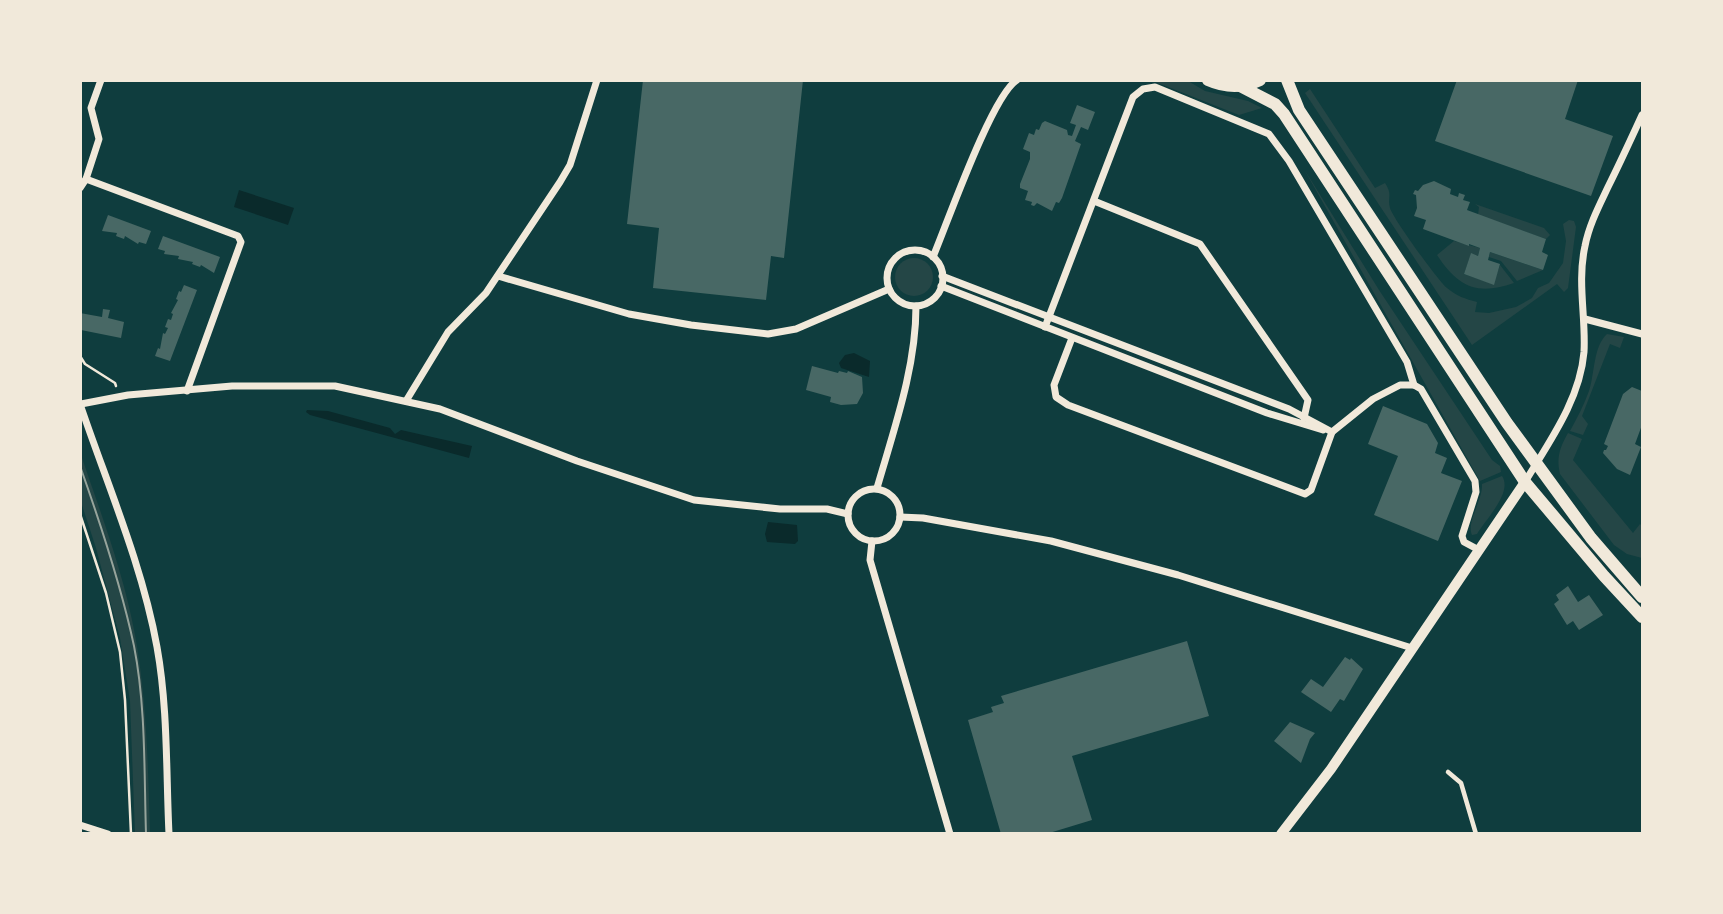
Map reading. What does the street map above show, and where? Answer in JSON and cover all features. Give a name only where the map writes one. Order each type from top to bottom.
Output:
[{"type":"main road","points":[[1208,80],[1218,85],[1240,86],[1261,80]]},
{"type":"main road","points":[[1287,80],[1299,110],[1507,423],[1591,538],[1643,597]]},
{"type":"main road","points":[[1240,86],[1275,104],[1284,114],[1525,482],[1604,576],[1643,617]]},
{"type":"street","points":[[80,188],[86,179],[99,139],[91,108],[101,80]]},
{"type":"street","points":[[406,401],[448,332],[479,301],[498,276],[570,165],[597,80]]},
{"type":"street","points":[[933,257],[994,108],[1017,80]]},
{"type":"street","points":[[1045,327],[1133,97],[1143,89],[1155,87],[1269,134],[1289,161],[1407,362],[1414,385]]},
{"type":"street","points":[[1281,834],[1331,769],[1525,482],[1573,397],[1580,377],[1585,318],[1581,284],[1585,246],[1596,214],[1643,115]]},
{"type":"street","points":[[86,179],[238,236],[241,242],[187,391]]},
{"type":"street","points":[[1094,201],[1200,244],[1308,400],[1302,426]]},
{"type":"street","points":[[918,250],[933,257],[942,276],[941,286],[932,300],[916,306],[896,299],[887,281],[892,260],[901,253],[918,250]]},
{"type":"street","points":[[498,276],[629,314],[768,334],[796,329],[889,289]]},
{"type":"street","points":[[942,276],[1305,416],[1332,432]]},
{"type":"street","points":[[941,286],[1302,426],[1332,432]]},
{"type":"street","points":[[877,488],[911,361],[916,332],[916,306]]},
{"type":"street","points":[[1585,318],[1643,334]]},
{"type":"street","points":[[1072,338],[1054,385],[1056,397],[1068,405],[1305,494],[1311,490],[1332,432],[1373,399],[1400,385],[1414,385],[1421,389],[1475,481],[1476,492],[1462,536],[1464,542],[1479,550]]},
{"type":"street","points":[[169,834],[164,708],[158,650],[125,526],[81,404],[128,395],[232,386],[335,386],[469,418],[577,461],[694,500],[780,509],[827,509],[848,514]]},
{"type":"street","points":[[877,488],[897,501],[900,517],[894,532],[888,537],[872,541],[864,539],[852,529],[848,514],[849,506],[860,492],[877,488]]},
{"type":"street","points":[[900,517],[923,518],[1051,541],[1178,575],[1412,648]]},
{"type":"street","points":[[872,541],[870,560],[950,834]]},
{"type":"street","points":[[80,825],[108,834]]},
{"type":"lane","points":[[1448,772],[1461,783],[1476,834]]},
{"type":"path","points":[[80,356],[85,364],[116,386]]},
{"type":"path","points":[[80,514],[106,593],[120,652],[131,833]]},
{"type":"shaded area","points":[[1153,81],[1188,81],[1205,91],[1248,101],[1262,108],[1239,115]]},
{"type":"shaded area","points":[[1310,89],[1375,188],[1385,183],[1389,190],[1389,204],[1393,214],[1426,262],[1447,288],[1461,297],[1477,302],[1475,312],[1489,313],[1516,307],[1532,298],[1538,288],[1549,283],[1563,263],[1566,241],[1563,224],[1569,220],[1574,221],[1576,227],[1568,288],[1564,292],[1557,284],[1472,345],[1305,93]]},
{"type":"shaded area","points":[[1304,169],[1379,290],[1492,460],[1500,466],[1501,472],[1480,481]]},
{"type":"shaded area","points":[[239,190],[294,208],[288,225],[234,207]]},
{"type":"shaded area","points":[[1475,204],[1544,228],[1550,235],[1546,239],[1478,215],[1479,207]]},
{"type":"shaded area","points":[[1454,241],[1480,248],[1478,256],[1471,254],[1464,274],[1493,284],[1500,265],[1514,283],[1489,289],[1470,286],[1461,281],[1437,255]]},
{"type":"shaded area","points":[[1490,252],[1543,270],[1517,281],[1501,261],[1489,257]]},
{"type":"shaded area","points":[[914,258],[927,264],[933,277],[927,290],[914,296],[901,290],[895,277],[901,264]]},
{"type":"shaded area","points":[[1607,334],[1624,337],[1620,348],[1610,344],[1582,416],[1588,424],[1583,435],[1570,431],[1587,396],[1599,346]]},
{"type":"shaded area","points":[[854,353],[870,361],[869,377],[841,368],[839,363],[845,355]]},
{"type":"shaded area","points":[[307,410],[328,411],[390,428],[395,434],[401,430],[472,446],[469,458],[310,415]]},
{"type":"shaded area","points":[[1568,433],[1582,439],[1573,460],[1633,533],[1640,524],[1642,526],[1642,558],[1627,554],[1614,545],[1560,474],[1558,463]]},
{"type":"shaded area","points":[[81,455],[118,567],[135,635],[148,759],[150,833],[135,833],[130,701],[120,638],[81,502]]},
{"type":"shaded area","points":[[1502,476],[1504,490],[1501,497],[1477,534],[1472,535],[1471,524],[1482,484]]},
{"type":"shaded area","points":[[768,522],[797,525],[798,541],[795,544],[767,542],[765,534]]},
{"type":"building","points":[[643,80],[803,80],[784,258],[771,256],[766,300],[653,288],[659,228],[627,224]]},
{"type":"building","points":[[1457,80],[1578,80],[1565,119],[1613,136],[1591,196],[1435,141]]},
{"type":"building","points":[[1077,105],[1095,112],[1088,130],[1081,127],[1075,141],[1081,144],[1062,198],[1059,203],[1056,202],[1052,211],[1037,203],[1031,205],[1032,202],[1025,200],[1028,191],[1020,188],[1030,159],[1030,152],[1023,149],[1029,133],[1034,135],[1036,129],[1039,130],[1045,121],[1067,130],[1068,135],[1072,136],[1076,125],[1070,123]]},
{"type":"building","points":[[1434,181],[1451,189],[1450,194],[1458,197],[1459,193],[1465,195],[1463,200],[1470,202],[1467,210],[1546,239],[1542,252],[1548,255],[1543,270],[1490,252],[1488,260],[1500,264],[1494,285],[1464,274],[1471,253],[1478,256],[1480,248],[1423,229],[1426,220],[1414,216],[1417,208],[1416,195],[1413,194],[1415,190],[1418,191],[1423,185]]},
{"type":"building","points":[[108,215],[151,231],[146,244],[138,244],[125,236],[124,239],[116,236],[117,233],[102,231]]},
{"type":"building","points":[[163,236],[220,257],[214,273],[201,265],[200,267],[192,264],[193,262],[178,259],[179,256],[164,254],[165,251],[158,249]]},
{"type":"building","points":[[184,285],[197,290],[170,361],[155,356],[158,348],[160,349],[163,333],[165,334],[168,328],[165,327],[168,319],[171,320],[179,291],[181,292]]},
{"type":"building","points":[[103,309],[110,310],[108,318],[124,322],[121,338],[81,330],[80,313],[102,317]]},
{"type":"building","points":[[812,366],[838,373],[848,371],[862,377],[863,393],[857,404],[841,405],[830,402],[831,397],[806,390]]},
{"type":"building","points":[[1632,387],[1642,391],[1642,425],[1635,444],[1641,447],[1630,475],[1617,469],[1603,453],[1608,446],[1604,444],[1623,394]]},
{"type":"building","points":[[1383,406],[1427,424],[1438,443],[1435,453],[1447,458],[1441,473],[1462,481],[1438,541],[1374,515],[1398,456],[1368,444]]},
{"type":"building","points":[[1568,586],[1578,602],[1589,595],[1603,615],[1579,630],[1573,621],[1567,625],[1554,604],[1559,600],[1556,595]]},
{"type":"building","points":[[1187,641],[1209,716],[1072,756],[1092,820],[1046,834],[1001,834],[968,720],[993,712],[991,707],[1004,703],[1001,696]]},
{"type":"building","points":[[1345,657],[1350,660],[1351,658],[1363,669],[1344,701],[1340,699],[1331,712],[1301,692],[1311,679],[1323,687]]},
{"type":"building","points":[[1290,722],[1315,733],[1301,763],[1274,741]]},
{"type":"tram line","points":[[80,466],[110,555],[134,646],[143,716],[146,834]]}]
